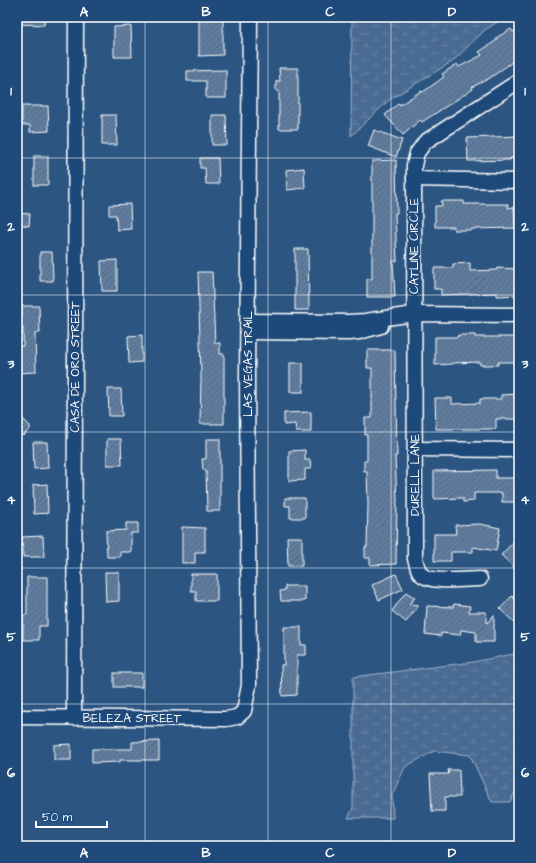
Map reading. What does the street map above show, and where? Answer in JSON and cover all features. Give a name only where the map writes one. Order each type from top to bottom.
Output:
[{"type":"street","name":"CASA DE ORO STREET","points":[[74,718],[76,17]]},
{"type":"street","name":"LAS VEGAS TRAIL","points":[[244,711],[249,685],[248,326],[250,17]]},
{"type":"street","name":"CATLINE CIRCLE","points":[[414,314],[414,165],[416,153],[425,142],[519,81]]},
{"type":"street","points":[[414,180],[519,181]]},
{"type":"street","points":[[248,326],[350,333],[374,329],[414,314],[519,315]]},
{"type":"street","name":"DURELL LANE","points":[[414,314],[415,558],[418,569],[425,577],[435,580],[480,579]]},
{"type":"street","points":[[415,449],[519,450]]},
{"type":"street","name":"BELEZA STREET","points":[[17,717],[226,719],[237,717],[244,711]]},
{"type":"green space","points":[[352,17],[506,17],[486,29],[453,61],[389,100],[351,136]]},
{"type":"green space","points":[[519,649],[519,785],[510,802],[492,802],[470,755],[434,751],[405,767],[392,795],[393,818],[348,818],[353,808],[353,677],[473,662],[513,654]]},
{"type":"building","points":[[17,17],[45,17],[44,25],[17,24]]},
{"type":"building","points":[[199,17],[223,17],[223,55],[199,56]]},
{"type":"building","points":[[131,26],[132,57],[114,57],[114,27]]},
{"type":"building","points":[[511,29],[513,32],[519,29],[519,57],[490,78],[472,87],[473,89],[422,122],[420,120],[403,135],[385,115],[399,103],[400,105],[421,91],[423,92],[444,77],[442,74],[457,64],[459,67],[482,55],[479,52],[497,40],[496,38]]},
{"type":"building","points":[[279,68],[298,68],[298,129],[279,129],[279,91],[276,91],[276,81],[280,81]]},
{"type":"building","points":[[226,70],[226,98],[206,98],[206,81],[187,81],[187,71]]},
{"type":"building","points":[[22,106],[48,106],[49,131],[30,132],[30,125],[22,125]]},
{"type":"building","points":[[102,115],[116,115],[117,145],[102,145]]},
{"type":"building","points":[[212,115],[226,115],[227,145],[212,145]]},
{"type":"building","points":[[374,130],[402,140],[396,157],[368,146]]},
{"type":"building","points":[[519,136],[519,158],[510,158],[510,160],[468,161],[467,138]]},
{"type":"building","points":[[34,156],[48,156],[48,185],[34,185]]},
{"type":"building","points":[[200,158],[218,158],[219,184],[206,184],[205,168],[200,168]]},
{"type":"building","points":[[396,160],[397,213],[395,213],[397,261],[393,261],[395,297],[367,297],[367,279],[372,279],[372,161]]},
{"type":"building","points":[[304,168],[305,188],[287,190],[286,170]]},
{"type":"building","points":[[441,201],[464,201],[464,204],[508,204],[508,208],[514,207],[515,228],[454,230],[454,227],[435,227],[435,206],[442,206]]},
{"type":"building","points":[[130,204],[131,229],[117,230],[116,215],[109,215],[109,205]]},
{"type":"building","points":[[17,213],[30,214],[29,226],[17,224]]},
{"type":"building","points":[[295,249],[308,249],[309,310],[295,310]]},
{"type":"building","points":[[40,252],[52,252],[53,281],[40,281]]},
{"type":"building","points":[[117,260],[117,291],[102,291],[101,261]]},
{"type":"building","points":[[470,263],[470,271],[497,270],[497,268],[519,269],[519,295],[497,296],[497,293],[441,295],[441,289],[434,289],[434,268],[453,268],[453,264]]},
{"type":"building","points":[[198,272],[212,272],[215,343],[220,343],[220,354],[224,354],[224,424],[200,424],[201,376]]},
{"type":"building","points":[[22,306],[39,306],[40,333],[35,333],[36,372],[17,373],[17,346],[23,346],[23,327],[19,327],[18,317],[22,317]]},
{"type":"building","points":[[142,335],[142,362],[129,363],[128,336]]},
{"type":"building","points":[[458,335],[475,335],[475,337],[519,337],[519,362],[498,362],[498,365],[480,365],[480,362],[435,365],[435,337],[458,337]]},
{"type":"building","points":[[367,350],[395,350],[397,456],[395,456],[397,500],[396,564],[370,565],[370,558],[365,558],[365,547],[367,547],[368,504],[367,471],[364,471],[364,461],[367,461],[367,435],[365,435],[365,418],[372,418],[372,368],[367,368]]},
{"type":"building","points":[[290,363],[303,363],[303,392],[290,392]]},
{"type":"building","points":[[108,389],[121,389],[122,416],[109,416]]},
{"type":"building","points":[[519,394],[519,419],[496,419],[496,429],[436,429],[435,398],[452,398],[452,404],[480,403],[480,399],[501,399],[501,395]]},
{"type":"building","points":[[311,412],[311,432],[296,432],[295,424],[284,425],[284,413]]},
{"type":"building","points":[[23,419],[30,426],[30,429],[23,436],[17,430],[17,426]]},
{"type":"building","points":[[107,439],[121,439],[122,465],[107,465]]},
{"type":"building","points":[[206,439],[220,439],[220,511],[207,511],[206,470],[203,470],[202,459],[206,459]]},
{"type":"building","points":[[33,442],[47,442],[48,468],[34,469]]},
{"type":"building","points":[[305,450],[305,460],[310,460],[311,469],[305,469],[305,480],[289,481],[289,451]]},
{"type":"building","points":[[496,470],[496,478],[518,478],[519,502],[502,502],[502,493],[474,493],[474,501],[463,502],[463,498],[434,499],[434,471]]},
{"type":"building","points":[[47,484],[48,513],[34,514],[33,485]]},
{"type":"building","points":[[285,498],[305,498],[305,518],[290,518],[290,506],[285,506]]},
{"type":"building","points":[[126,523],[138,523],[138,533],[131,533],[131,552],[120,552],[120,557],[107,557],[106,531],[126,530]]},
{"type":"building","points":[[480,524],[500,528],[496,551],[473,547],[473,552],[451,552],[451,561],[434,561],[434,534],[456,534],[455,525]]},
{"type":"building","points":[[182,527],[205,528],[205,552],[195,552],[195,563],[182,563]]},
{"type":"building","points":[[43,536],[44,557],[23,557],[22,537]]},
{"type":"building","points":[[519,536],[519,562],[514,567],[501,555]]},
{"type":"building","points":[[287,537],[302,537],[302,566],[288,566]]},
{"type":"building","points":[[105,572],[119,572],[119,601],[106,602]]},
{"type":"building","points":[[191,574],[217,574],[217,601],[196,601],[196,591],[191,591]]},
{"type":"building","points":[[396,574],[403,589],[379,600],[372,585]]},
{"type":"building","points":[[27,577],[47,577],[47,626],[39,626],[39,640],[23,640],[23,615],[27,615]]},
{"type":"building","points":[[285,586],[305,586],[305,601],[281,601],[280,591],[285,590]]},
{"type":"building","points":[[406,592],[415,598],[409,604],[419,605],[406,622],[392,611]]},
{"type":"building","points":[[512,596],[519,603],[519,627],[500,609]]},
{"type":"building","points":[[454,604],[470,606],[469,612],[486,612],[487,623],[494,615],[494,642],[476,642],[476,632],[461,630],[460,635],[441,633],[441,636],[425,634],[427,606],[453,607]]},
{"type":"building","points":[[284,627],[301,627],[301,645],[306,645],[306,655],[297,655],[297,695],[282,696],[281,665],[284,665]]},
{"type":"building","points":[[114,673],[142,673],[142,687],[114,687]]},
{"type":"building","points":[[159,741],[159,760],[120,760],[120,762],[92,763],[92,749],[132,749],[132,742]]},
{"type":"building","points":[[71,744],[71,760],[54,760],[54,745]]},
{"type":"building","points":[[448,770],[459,770],[460,797],[445,797],[445,811],[432,811],[430,774],[449,774]]}]
